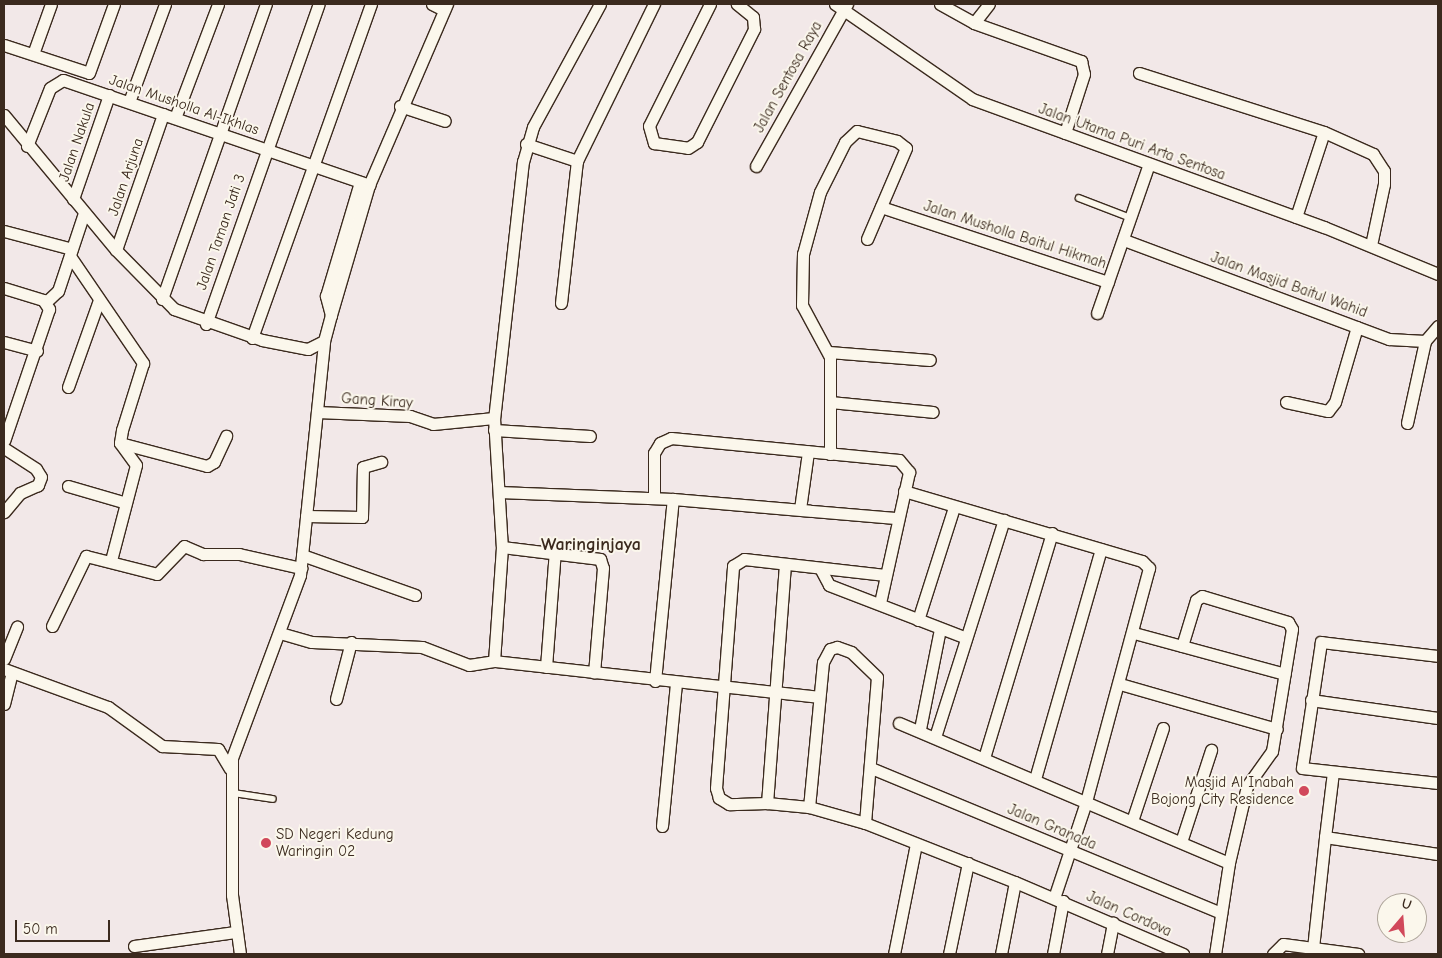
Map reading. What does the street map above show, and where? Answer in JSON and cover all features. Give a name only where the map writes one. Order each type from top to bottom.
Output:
[{"type":"street","points":[[33,54],[50,4]]},
{"type":"street","points":[[4,45],[89,73],[114,4]]},
{"type":"street","points":[[130,102],[165,4]]},
{"type":"street","points":[[175,118],[218,4]]},
{"type":"street","points":[[162,299],[217,133],[266,4]]},
{"type":"street","name":"Jalan Taman Jati 3","points":[[206,324],[265,150],[319,4]]},
{"type":"street","points":[[252,338],[372,4]]},
{"type":"street","points":[[230,769],[280,633],[300,568],[324,341],[364,183],[446,7],[432,4]]},
{"type":"street","points":[[494,662],[502,547],[494,418],[526,144],[600,4]]},
{"type":"street","points":[[561,303],[577,162],[654,4]]},
{"type":"street","points":[[710,4],[649,126],[650,138],[658,144],[688,148],[697,142],[754,29],[753,17],[737,4]]},
{"type":"street","points":[[940,4],[974,23],[1081,61],[1084,74],[1065,133]]},
{"type":"street","points":[[974,23],[990,4]]},
{"type":"street","name":"Jalan Utama Puri Arta Sentosa","points":[[841,6],[958,92],[1371,245],[1438,274]]},
{"type":"street","name":"Jalan Sentosa Raya","points":[[756,166],[841,6]]},
{"type":"street","points":[[1139,72],[1324,132],[1379,160],[1383,192],[1371,245]]},
{"type":"street","name":"Jalan Musholla Al-Ikhlas","points":[[27,146],[50,88],[58,80],[130,102],[364,183]]},
{"type":"street","name":"Jalan Nakula","points":[[73,199],[109,95]]},
{"type":"street","points":[[400,106],[445,121]]},
{"type":"street","name":"Jalan Arjuna","points":[[116,250],[163,114]]},
{"type":"street","points":[[4,116],[27,146],[116,250],[162,299],[183,315],[252,338],[308,349],[324,341]]},
{"type":"street","points":[[867,240],[906,148],[897,140],[857,131],[845,142],[820,192],[803,254],[802,305],[818,341],[829,352],[930,360]]},
{"type":"street","points":[[1296,217],[1324,132]]},
{"type":"street","points":[[526,144],[577,162]]},
{"type":"street","name":"Jalan Musholla Baitul Hikmah","points":[[882,207],[1108,282],[1149,164]]},
{"type":"street","points":[[46,302],[58,291],[84,213]]},
{"type":"street","points":[[4,231],[71,253],[98,300],[142,363],[120,443]]},
{"type":"street","name":"Jalan Masjid Baitul Wahid","points":[[1124,240],[1401,342],[1425,341]]},
{"type":"street","points":[[1097,313],[1108,282]]},
{"type":"street","points":[[4,288],[46,302]]},
{"type":"street","points":[[68,387],[98,300]]},
{"type":"street","points":[[4,441],[7,425],[37,351],[48,314],[46,302]]},
{"type":"street","points":[[1407,423],[1425,341],[1438,326]]},
{"type":"street","points":[[1286,402],[1328,411],[1335,402],[1357,327]]},
{"type":"street","points":[[4,342],[37,351]]},
{"type":"street","points":[[829,352],[830,454]]},
{"type":"street","points":[[830,402],[933,412]]},
{"type":"street","name":"Gang Kiray","points":[[317,412],[410,416],[433,424],[494,418]]},
{"type":"street","points":[[494,430],[590,436]]},
{"type":"street","points":[[120,443],[206,466],[214,462],[226,436]]},
{"type":"street","points":[[654,498],[654,453],[664,439],[899,460],[909,472],[895,518],[880,602]]},
{"type":"street","points":[[111,560],[136,462],[120,443]]},
{"type":"street","points":[[4,448],[36,469],[41,477],[38,485],[20,493],[4,512]]},
{"type":"street","points":[[800,509],[808,452]]},
{"type":"street","points":[[306,516],[362,517],[363,467],[381,462]]},
{"type":"street","points":[[68,486],[126,503]]},
{"type":"street","points":[[499,492],[672,499],[895,518]]},
{"type":"street","points":[[904,492],[1052,533],[1102,549],[1149,568],[1120,684],[1070,850],[1059,899],[1053,954]]},
{"type":"street","points":[[655,681],[672,499]]},
{"type":"street","points":[[918,620],[954,507]]},
{"type":"street","points":[[935,737],[1004,520]]},
{"type":"street","points":[[984,758],[1052,533]]},
{"type":"street","points":[[52,626],[83,558],[92,555],[157,574],[184,546],[203,554],[238,554],[300,568]]},
{"type":"street","points":[[502,547],[591,555],[603,564],[594,673]]},
{"type":"street","points":[[1035,779],[1102,549]]},
{"type":"street","points":[[546,667],[555,551]]},
{"type":"street","points":[[302,555],[415,595]]},
{"type":"street","name":"Jalan Cordova","points":[[785,564],[744,560],[733,566],[721,688],[717,793],[729,804],[767,803],[809,807],[865,823],[1059,899],[1183,954]]},
{"type":"street","points":[[767,803],[785,564],[885,575]]},
{"type":"street","points":[[820,568],[829,584],[880,602],[918,620],[966,638]]},
{"type":"street","points":[[1182,646],[1196,600],[1202,596],[1288,622],[1292,629],[1277,729],[1269,759],[1247,786],[1229,862],[1215,954]]},
{"type":"street","points":[[4,659],[17,626]]},
{"type":"street","points":[[920,729],[940,629]]},
{"type":"street","points":[[280,633],[312,642],[351,642],[422,647],[469,665],[494,662],[676,684],[819,697]]},
{"type":"street","points":[[1134,633],[1286,674]]},
{"type":"street","points":[[336,699],[351,642]]},
{"type":"street","points":[[1438,656],[1321,642],[1302,768],[1438,783]]},
{"type":"street","points":[[809,807],[823,662],[830,649],[845,649],[874,670],[871,768],[865,823]]},
{"type":"street","points":[[4,704],[8,671],[108,708],[162,746],[218,749],[230,769],[233,793],[236,932],[240,954]]},
{"type":"street","points":[[662,826],[676,684]]},
{"type":"street","points":[[1120,684],[1277,729]]},
{"type":"street","points":[[1311,700],[1438,718]]},
{"type":"street","points":[[899,723],[920,729],[1229,862]]},
{"type":"street","points":[[1132,821],[1163,728]]},
{"type":"street","points":[[1181,842],[1211,750]]},
{"type":"street","name":"Jalan Granada","points":[[871,768],[1221,913]]},
{"type":"street","points":[[1313,948],[1334,772]]},
{"type":"street","points":[[1325,837],[1438,854]]},
{"type":"street","points":[[894,954],[916,844]]},
{"type":"street","points":[[949,954],[968,863]]},
{"type":"street","points":[[1001,954],[1015,882]]},
{"type":"street","points":[[1107,954],[1113,923]]},
{"type":"street","points":[[134,946],[236,932]]},
{"type":"street","points":[[1273,954],[1283,944],[1358,954]]},
{"type":"lane","points":[[1079,198],[1131,218]]},
{"type":"lane","points":[[233,793],[274,799]]},
{"type":"place","name":"Masjid Al Inabah Bojong City Residence","points":[[1304,791]]},
{"type":"place","name":"SD Negeri Kedung Waringin 02","points":[[266,843]]},
{"type":"district","name":"Waringinjaya","points":[[591,545]]}]
